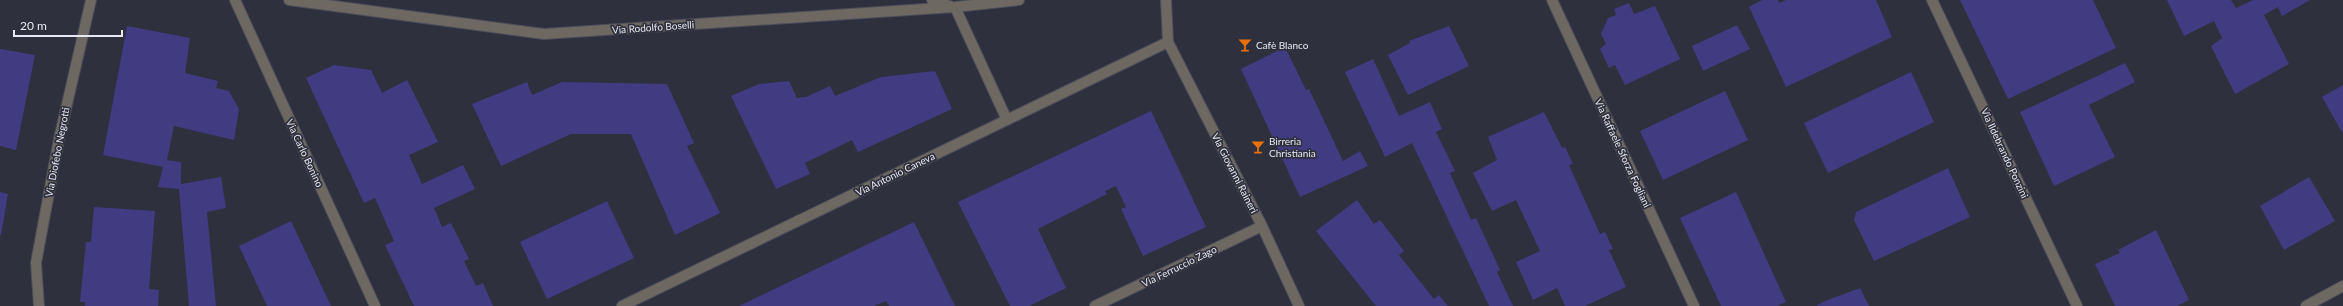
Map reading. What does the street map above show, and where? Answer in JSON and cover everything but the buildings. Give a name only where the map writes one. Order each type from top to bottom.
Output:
[{"type":"street","name":"Via Diofebo Negrotti","points":[[39,306],[36,263],[59,139],[91,0]]},
{"type":"street","name":"Via Carlo Bonino","points":[[235,0],[375,306]]},
{"type":"street","name":"Via Rodolfo Boselli","points":[[289,0],[544,34],[955,7],[1019,0]]},
{"type":"street","points":[[932,0],[955,7],[1007,120]]},
{"type":"street","points":[[1166,0],[1168,42]]},
{"type":"street","name":"Via Raffaele Sforza Fogliani","points":[[1552,0],[1694,306]]},
{"type":"street","name":"Via Ildebrando Ponzini","points":[[1932,0],[2077,306]]},
{"type":"street","name":"Via Antonio Caneva","points":[[622,306],[1168,42]]},
{"type":"street","name":"Via Giovanni Raineri","points":[[1168,42],[1262,226],[1300,306]]},
{"type":"street","name":"Via Ferruccio Zago","points":[[1095,306],[1262,226]]},
{"type":"street","points":[[2306,306],[2343,286]]},
{"type":"place","name":"Cafè Blanco","points":[[1245,45]]},
{"type":"place","name":"Birreria Christiania","points":[[1258,147]]}]
